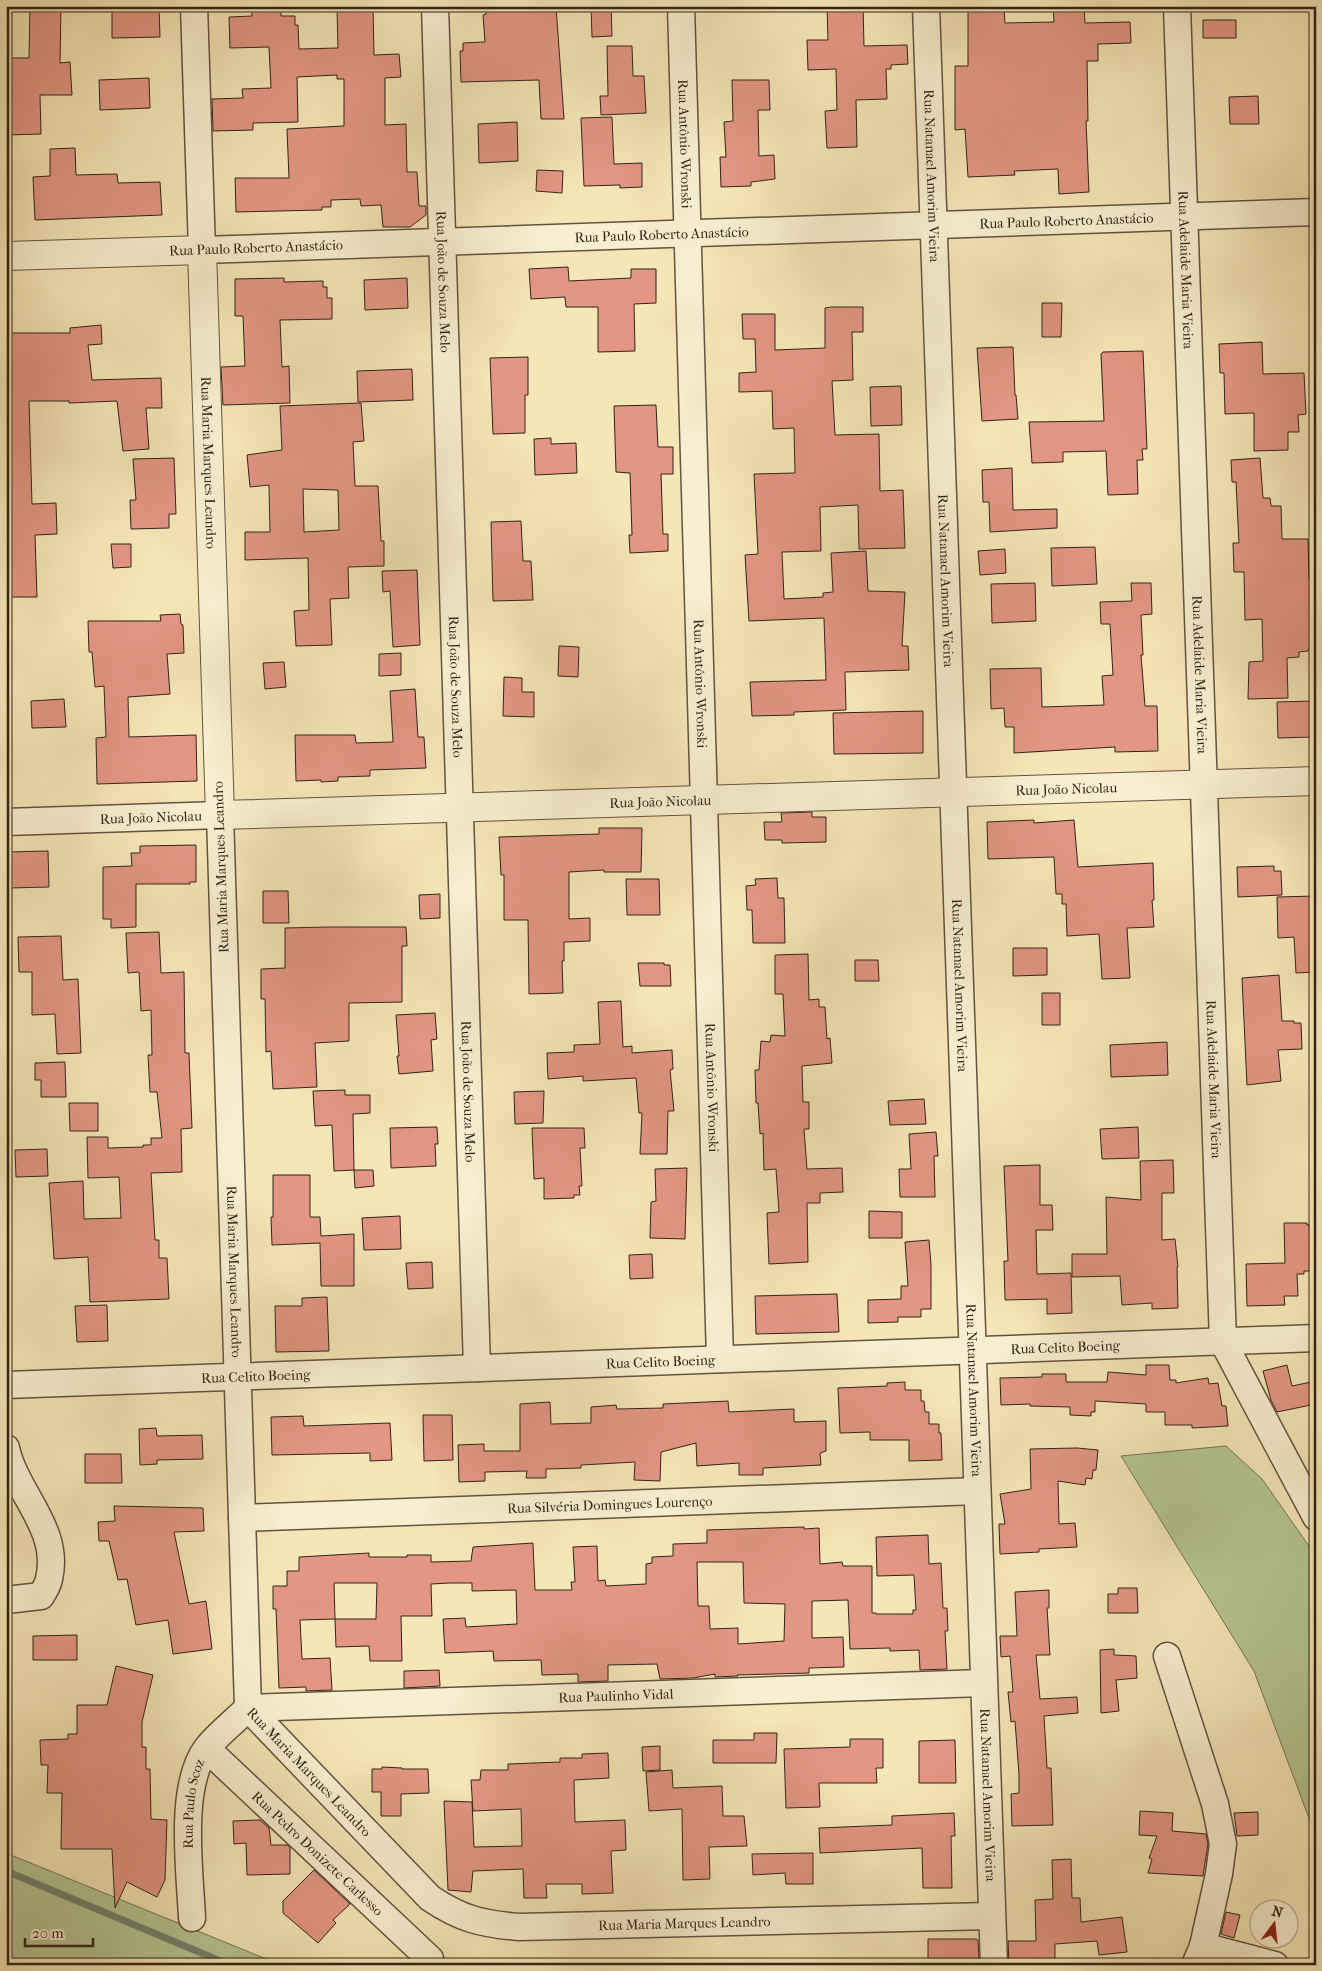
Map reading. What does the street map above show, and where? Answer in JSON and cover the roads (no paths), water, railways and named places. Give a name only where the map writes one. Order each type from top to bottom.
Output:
[{"type":"street","name":"Rua Maria Marques Leandro","points":[[194,6],[248,1708],[430,1898],[450,1911],[472,1920],[495,1925],[519,1927],[991,1916]]},
{"type":"street","name":"Rua João de Souza Melo","points":[[436,6],[477,1368]]},
{"type":"street","name":"Rua Antônio Wronski","points":[[681,6],[720,1360]]},
{"type":"street","name":"Rua Natanael Amorim Vieira","points":[[926,6],[994,1965]]},
{"type":"street","name":"Rua Adelaide Maria Vieira","points":[[1177,6],[1224,1342]]},
{"type":"street","name":"Rua Paulo Roberto Anastácio","points":[[6,256],[1316,212]]},
{"type":"street","name":"Rua João Nicolau","points":[[6,822],[1316,781]]},
{"type":"street","name":"Rua Celito Boeing","points":[[6,1385],[1316,1338]]},
{"type":"street","points":[[1224,1342],[1316,1516]]},
{"type":"street","points":[[6,1448],[19,1482],[46,1531],[51,1558],[49,1580],[41,1596],[6,1600]]},
{"type":"street","name":"Rua Silvéria Domingues Lourenço","points":[[242,1518],[977,1491]]},
{"type":"street","points":[[1167,1656],[1216,1804],[1223,1844],[1219,1874],[1199,1956],[1275,1965]]},
{"type":"street","name":"Rua Paulinho Vidal","points":[[248,1708],[983,1683]]},
{"type":"street","name":"Rua Paulo Scoz","points":[[192,1918],[188,1817],[190,1793],[195,1770],[207,1749],[248,1708]]},
{"type":"street","name":"Rua Pedro Donizete Carlesso","points":[[207,1749],[430,1959]]},
{"type":"waterway","points":[[6,1871],[230,1965]]}]
